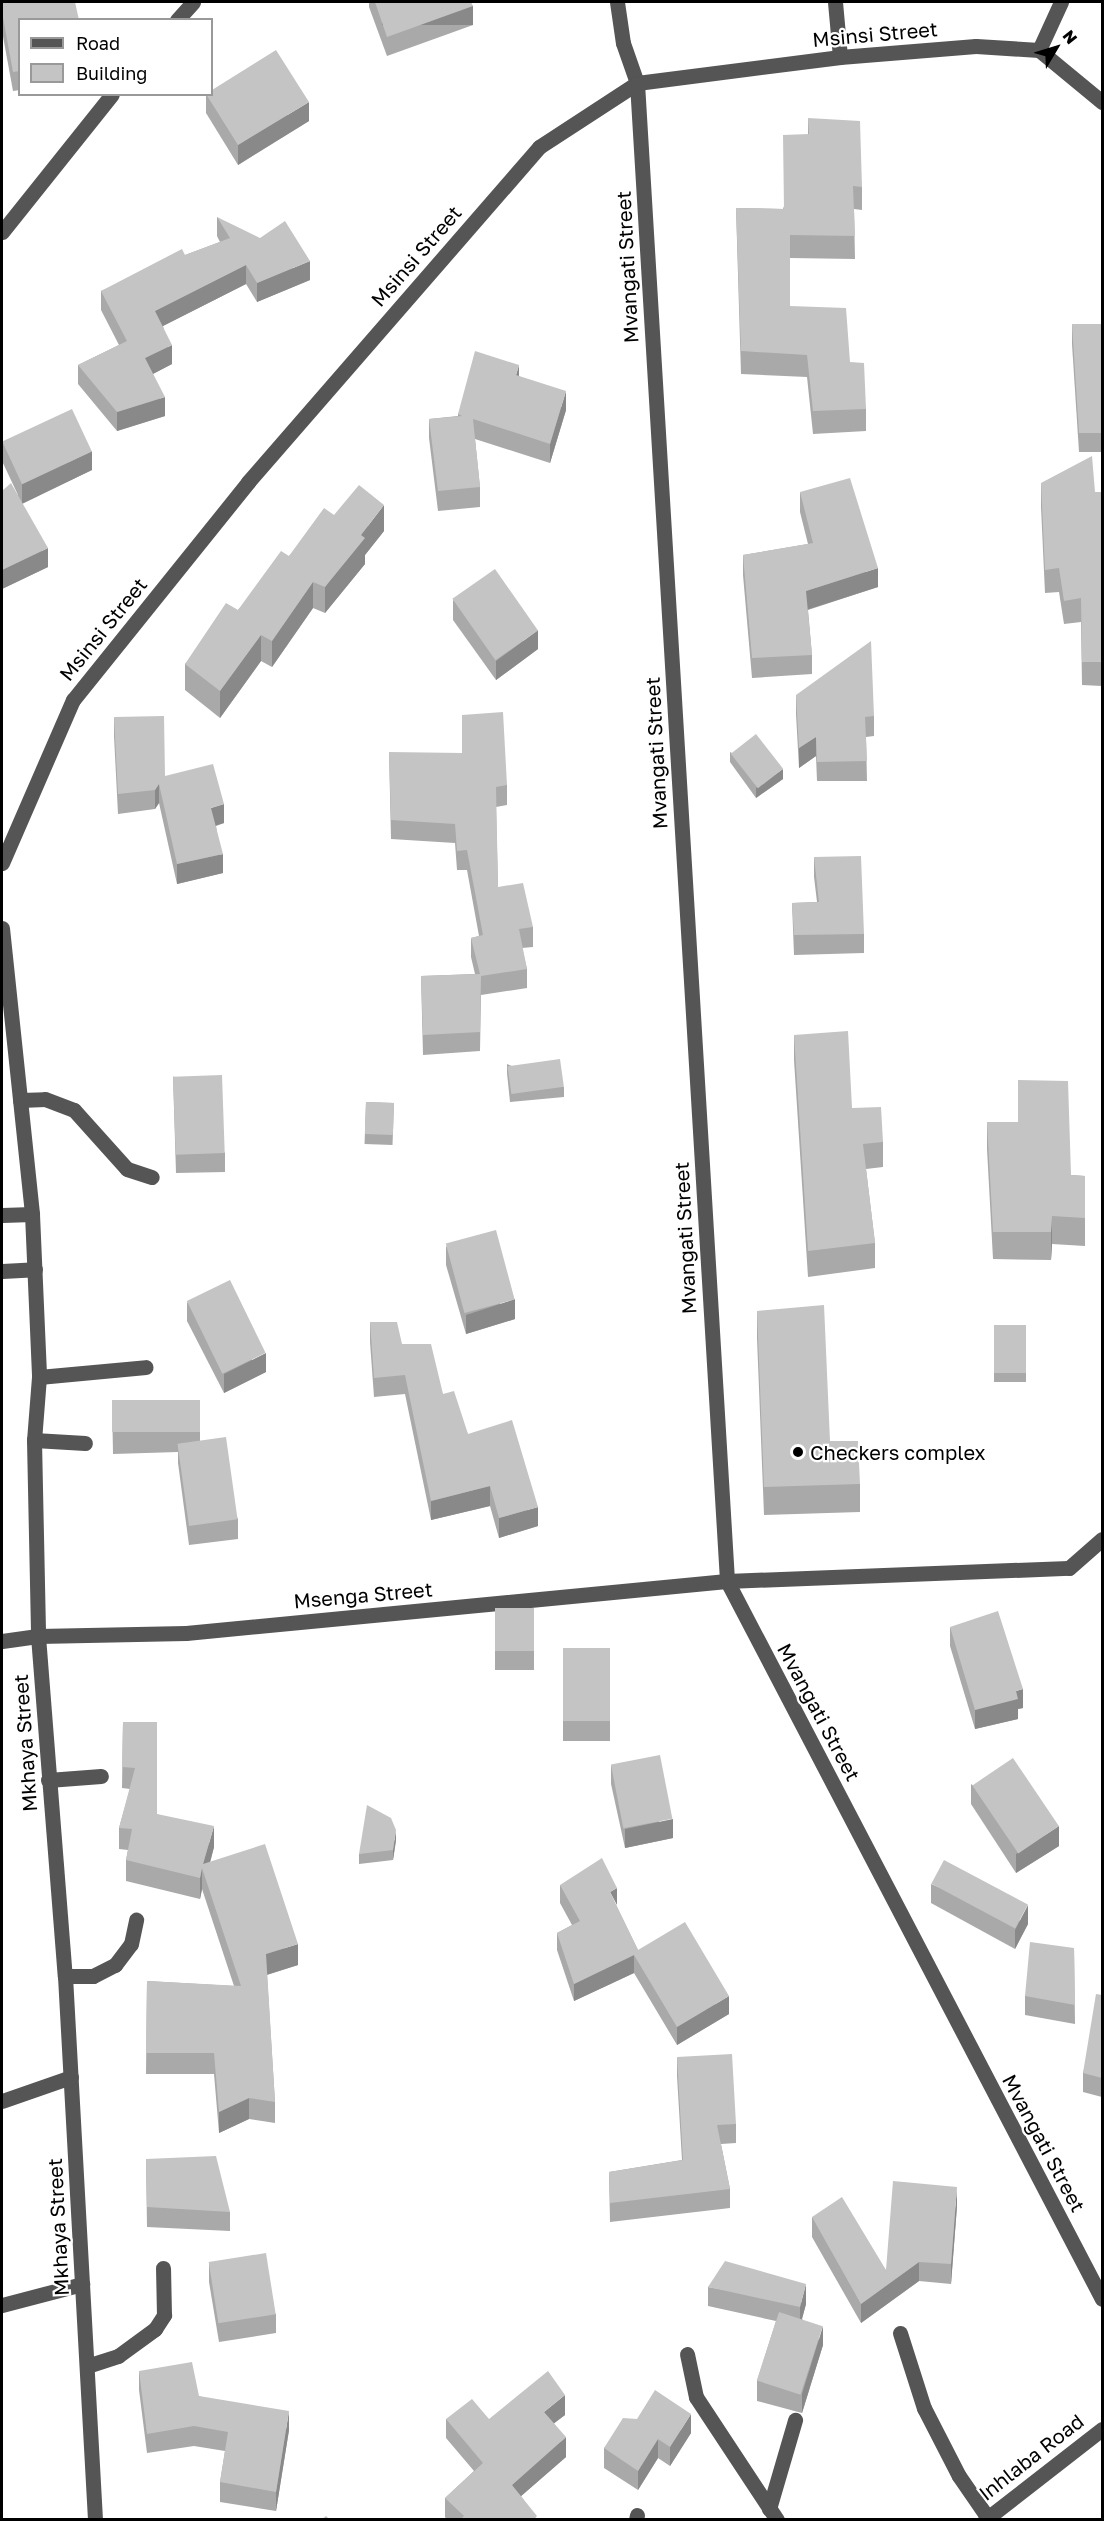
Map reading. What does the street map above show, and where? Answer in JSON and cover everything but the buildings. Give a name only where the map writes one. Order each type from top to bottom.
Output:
[{"type":"street","points":[[179,18],[193,2]]},
{"type":"street","name":"Mvangati Street","points":[[617,2],[623,43],[637,83],[727,1581],[1102,2299]]},
{"type":"street","points":[[835,2],[840,57]]},
{"type":"street","points":[[1061,2],[1039,50],[1102,102]]},
{"type":"street","name":"Msinsi Street","points":[[2,863],[73,700],[248,482],[539,147],[637,83],[840,57],[976,46],[1039,50]]},
{"type":"street","points":[[2,232],[110,96]]},
{"type":"street","name":"Mkhaya Street","points":[[2,928],[32,1214],[39,1377],[34,1440],[39,1636],[48,1779],[65,1976],[95,2520]]},
{"type":"street","points":[[20,1100],[45,1099],[74,1110],[128,1169],[152,1177]]},
{"type":"street","points":[[2,1215],[32,1214]]},
{"type":"street","points":[[2,1271],[34,1269]]},
{"type":"street","points":[[39,1377],[146,1367]]},
{"type":"street","points":[[34,1440],[85,1443]]},
{"type":"street","name":"Msenga Street","points":[[2,1641],[39,1636],[186,1633],[727,1581],[1069,1568],[1102,1539]]},
{"type":"street","points":[[48,1779],[100,1776]]},
{"type":"street","points":[[65,1976],[93,1976],[115,1965],[131,1944],[136,1920]]},
{"type":"street","points":[[2,2101],[71,2077]]},
{"type":"street","points":[[87,2366],[118,2356],[155,2329],[164,2315],[163,2268]]},
{"type":"street","points":[[2,2306],[82,2284]]},
{"type":"street","points":[[900,2333],[924,2408],[959,2476],[987,2519]]},
{"type":"street","points":[[687,2354],[696,2397],[773,2514]]},
{"type":"street","points":[[773,2514],[795,2420]]},
{"type":"street","name":"Inhlaba Road","points":[[987,2519],[1102,2429]]},
{"type":"place","name":"Checkers complex","points":[[798,1452]]}]
